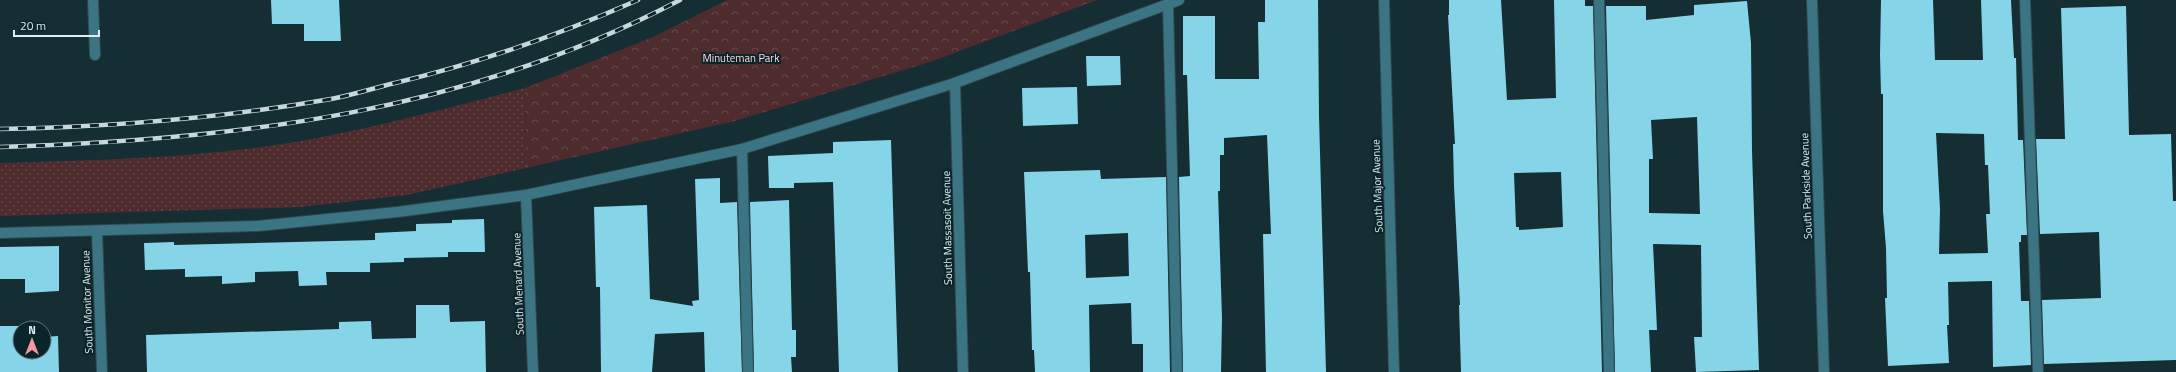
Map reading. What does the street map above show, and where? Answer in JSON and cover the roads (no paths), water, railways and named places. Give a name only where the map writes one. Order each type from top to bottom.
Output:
[{"type":"street","points":[[93,0],[94,56]]},
{"type":"street","points":[[0,233],[258,226],[397,212],[526,194],[742,149],[955,83],[1178,0]]},
{"type":"street","name":"South Major Avenue","points":[[1384,0],[1394,372]]},
{"type":"street","points":[[1599,0],[1609,372]]},
{"type":"street","name":"South Parkside Avenue","points":[[1812,0],[1824,372]]},
{"type":"street","points":[[2025,0],[2038,372]]},
{"type":"street","points":[[1168,4],[1178,372]]},
{"type":"street","name":"South Massasoit Avenue","points":[[955,83],[963,372]]},
{"type":"street","points":[[742,149],[748,372]]},
{"type":"street","name":"South Menard Avenue","points":[[526,194],[533,372]]},
{"type":"street","name":"South Monitor Avenue","points":[[97,231],[102,372]]},
{"type":"railway","points":[[0,129],[124,124],[290,106],[339,97],[457,67],[488,57],[579,25],[638,0]]},
{"type":"railway","points":[[0,147],[177,137],[264,127],[349,113],[434,94],[517,69],[599,38],[680,0]]},
{"type":"park label","name":"Minuteman Park","points":[[741,58]]}]
